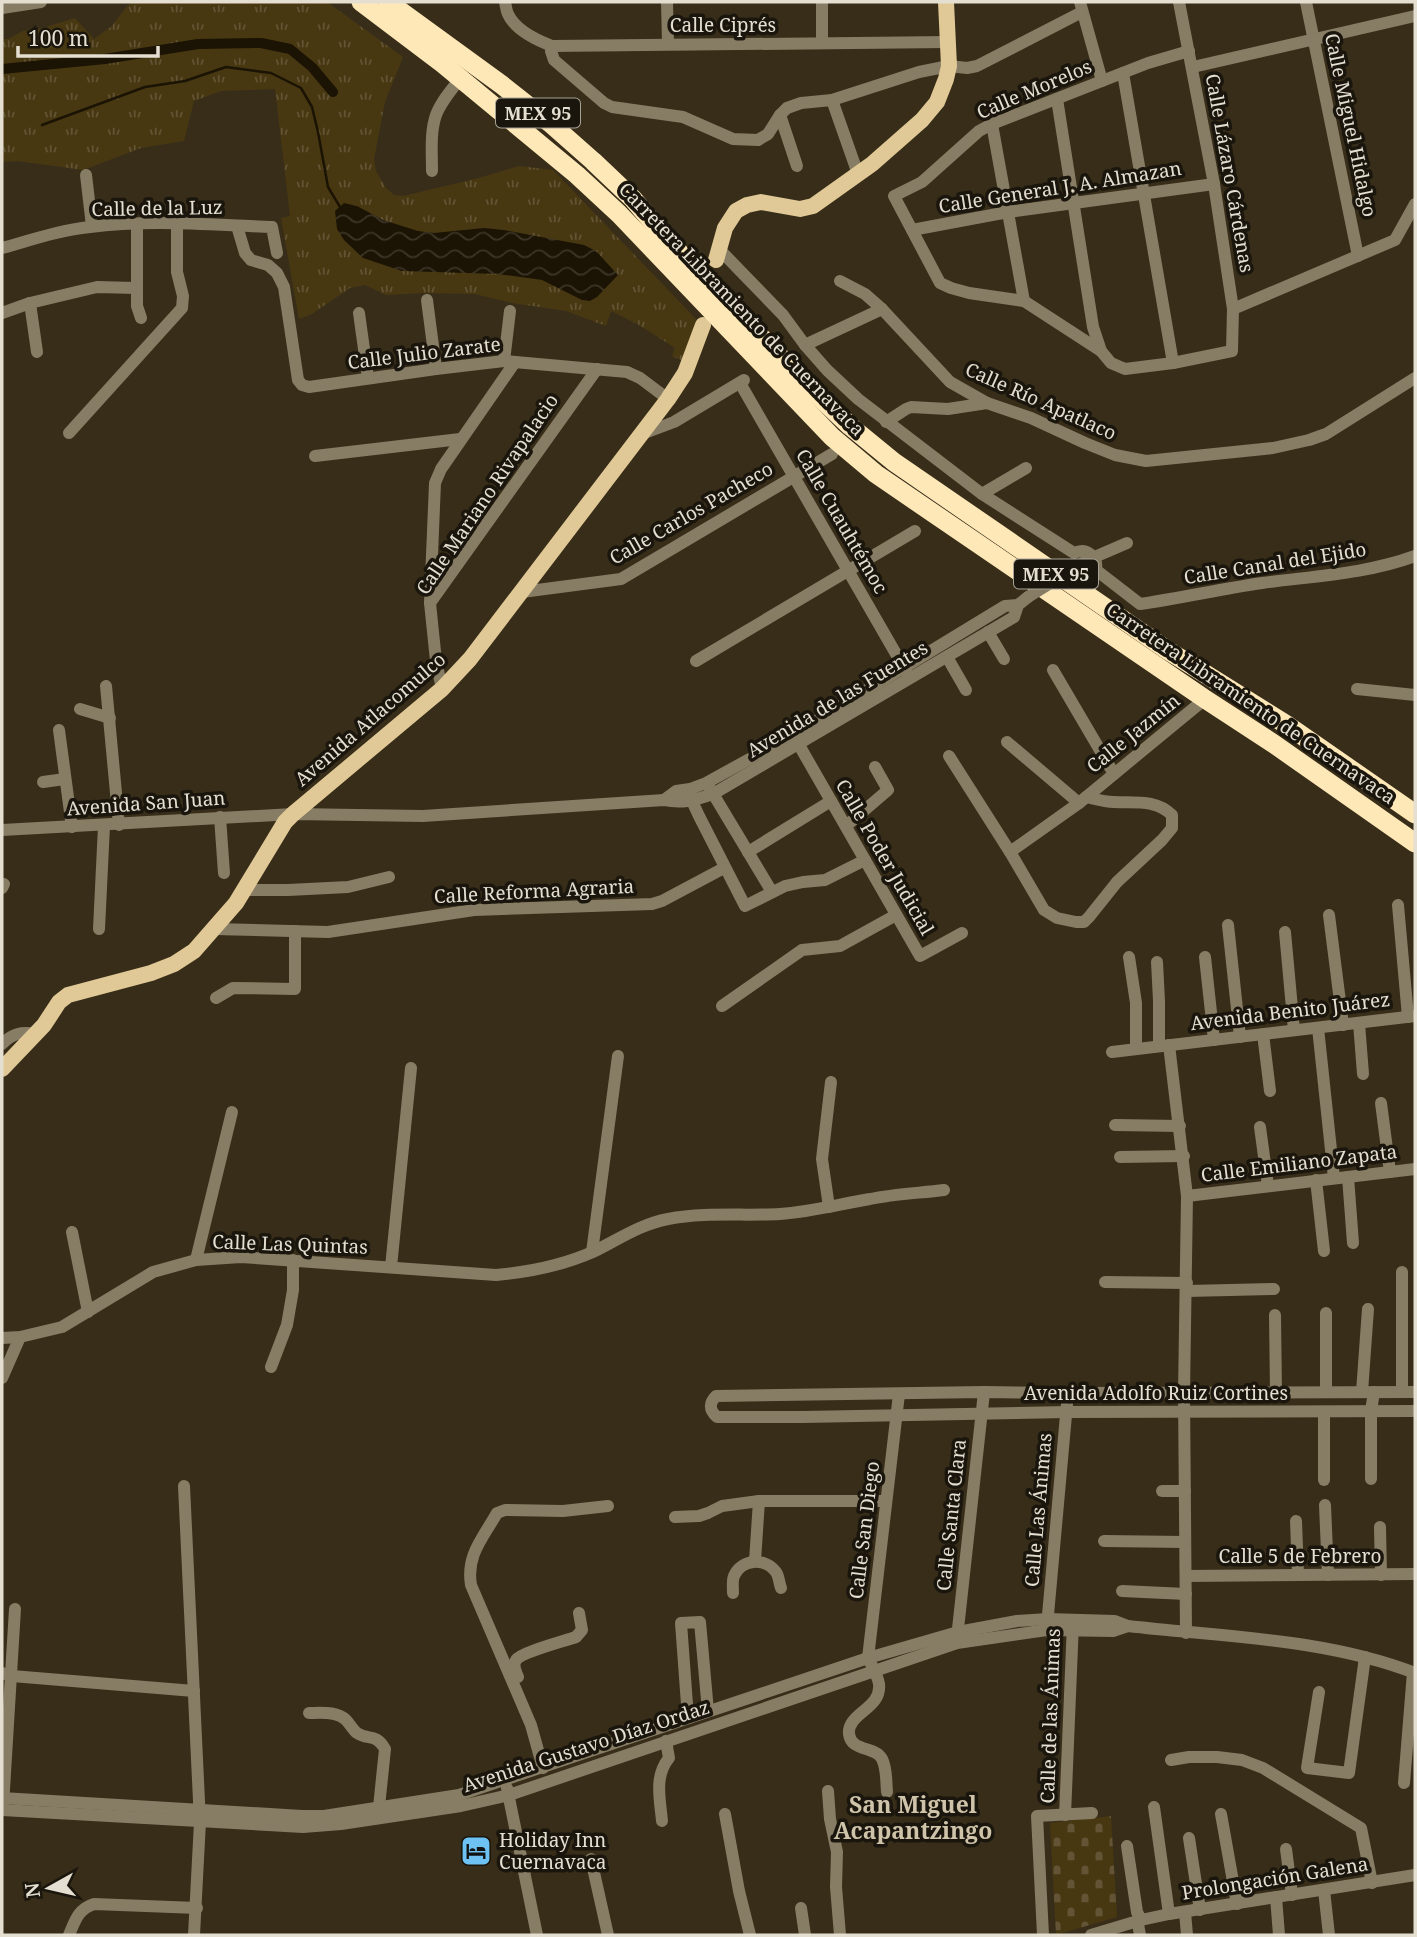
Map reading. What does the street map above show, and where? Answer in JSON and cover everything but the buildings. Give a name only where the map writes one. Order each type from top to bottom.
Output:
[{"type":"highway","name":"Carretera Libramiento de Cuernavaca","points":[[361,2],[578,175],[832,437],[876,474],[1415,843]]},
{"type":"highway","name":"Carretera Libramiento de Cuernavaca","points":[[388,2],[502,85],[593,161],[633,198],[671,244],[809,387],[850,426],[894,462],[1167,650],[1287,725],[1415,814]]},
{"type":"main road","points":[[717,254],[725,228],[736,211],[761,202],[800,209],[813,206],[858,174],[922,120],[937,102],[949,66],[946,2]]},
{"type":"main road","name":"Avenida Atlacomulco","points":[[2,1069],[68,995],[151,973],[174,964],[194,951],[236,903],[285,822],[442,690],[470,659],[668,399],[685,373],[703,325]]},
{"type":"street","points":[[2,8],[41,2]]},
{"type":"street","points":[[667,2],[668,44]]},
{"type":"street","points":[[822,2],[822,44]]},
{"type":"street","name":"Calle Lázaro Cárdenas","points":[[1179,2],[1214,184],[1233,309],[1232,351]]},
{"type":"street","name":"Calle Miguel Hidalgo","points":[[1306,2],[1358,256]]},
{"type":"street","points":[[507,8],[526,33],[552,46],[554,60],[604,103],[612,107],[683,117],[733,139],[746,141],[758,140],[768,134],[787,108],[802,103],[832,100],[919,72],[949,66],[977,66],[1081,7],[1102,81]]},
{"type":"street","points":[[1193,67],[1415,16]]},
{"type":"street","name":"Calle Ciprés","points":[[552,46],[948,42]]},
{"type":"street","name":"Calle Morelos","points":[[1189,51],[1148,62],[992,124],[979,131],[922,182],[894,196],[940,283],[969,293],[1024,301],[1101,351],[1111,363],[1125,369],[1232,351]]},
{"type":"street","points":[[1123,73],[1173,363]]},
{"type":"street","points":[[432,171],[436,116],[444,99],[460,79]]},
{"type":"street","points":[[1057,99],[1093,327],[1101,351]]},
{"type":"street","points":[[832,100],[858,174]]},
{"type":"street","points":[[780,116],[797,166]]},
{"type":"street","points":[[992,124],[1024,301]]},
{"type":"street","points":[[86,175],[92,226]]},
{"type":"street","name":"Calle General J. A. Almazan","points":[[912,230],[1008,212],[1214,184]]},
{"type":"street","points":[[1233,309],[1395,240],[1415,204]]},
{"type":"street","points":[[137,224],[136,288],[141,318]]},
{"type":"street","points":[[69,433],[182,308],[183,296],[177,272],[177,224]]},
{"type":"street","name":"Calle de la Luz","points":[[2,248],[66,230],[92,226],[177,224],[272,227],[277,253]]},
{"type":"street","name":"Calle Julio Zarate","points":[[237,226],[245,253],[251,260],[268,265],[277,273],[284,286],[298,380],[302,385],[309,387],[510,361],[627,372],[640,378],[668,399]]},
{"type":"street","points":[[717,254],[783,315],[805,345],[858,399],[982,494],[1074,553],[1086,551],[1090,559]]},
{"type":"street","name":"Calle Río Apatlaco","points":[[840,281],[865,294],[882,309],[950,382],[987,403],[1031,418],[1115,455],[1146,461],[1273,448],[1309,440],[1326,434],[1415,378]]},
{"type":"street","points":[[2,313],[30,303],[97,287],[136,288]]},
{"type":"street","points":[[427,300],[436,369]]},
{"type":"street","points":[[30,303],[37,352]]},
{"type":"street","points":[[805,345],[882,309]]},
{"type":"street","points":[[430,603],[435,483],[440,469],[510,361],[510,311]]},
{"type":"street","points":[[359,313],[368,378]]},
{"type":"street","name":"Calle Mariano Rivapalacio","points":[[442,690],[430,603],[597,369]]},
{"type":"street","name":"Calle Cuauhtémoc","points":[[642,434],[674,422],[742,381],[793,476],[907,674]]},
{"type":"street","points":[[887,422],[906,409],[948,409],[987,403]]},
{"type":"street","points":[[315,456],[460,439]]},
{"type":"street","name":"Calle Carlos Pacheco","points":[[522,592],[621,579],[832,454]]},
{"type":"street","points":[[982,494],[1026,468]]},
{"type":"street","points":[[696,661],[915,531]]},
{"type":"street","points":[[1023,601],[1090,559],[1128,543]]},
{"type":"street","name":"Calle Canal del Ejido","points":[[1090,559],[1097,563],[1096,570],[1140,604],[1261,583],[1317,578],[1391,565],[1415,556]]},
{"type":"street","name":"Avenida de las Fuentes","points":[[907,674],[947,657],[1014,617],[1023,601]]},
{"type":"street","name":"Avenida de las Fuentes","points":[[691,795],[713,794],[796,740],[907,674],[1005,606],[1023,601]]},
{"type":"street","points":[[988,632],[1004,659]]},
{"type":"street","points":[[947,657],[967,690]]},
{"type":"street","points":[[1053,670],[1111,776],[1110,802]]},
{"type":"street","points":[[106,686],[119,824]]},
{"type":"street","points":[[1357,689],[1415,695]]},
{"type":"street","name":"Calle Jazmín","points":[[1010,852],[1082,800],[1205,699]]},
{"type":"street","points":[[80,709],[110,718]]},
{"type":"street","points":[[59,730],[72,828]]},
{"type":"street","name":"Avenida de las Fuentes","points":[[293,814],[423,816],[664,800],[678,803],[706,783],[796,740]]},
{"type":"street","name":"Calle Poder Judicial","points":[[796,740],[920,956],[962,933]]},
{"type":"street","points":[[949,756],[1044,910],[1057,918],[1084,922],[1117,881],[1172,828],[1172,815],[1160,805],[1151,803],[1082,800],[1007,742]]},
{"type":"street","points":[[846,827],[888,790],[875,767]]},
{"type":"street","points":[[43,782],[65,779]]},
{"type":"street","points":[[706,783],[772,891]]},
{"type":"street","points":[[691,795],[724,868],[745,905],[772,891],[803,882],[825,880],[865,860]]},
{"type":"street","points":[[748,852],[831,801]]},
{"type":"street","name":"Avenida San Juan","points":[[2,830],[293,814]]},
{"type":"street","points":[[219,817],[224,873]]},
{"type":"street","points":[[99,929],[104,825]]},
{"type":"street","name":"Calle Reforma Agraria","points":[[214,929],[328,932],[474,911],[652,904],[724,868]]},
{"type":"street","points":[[245,890],[348,887],[389,877]]},
{"type":"street","points":[[1398,905],[1412,1017]]},
{"type":"street","points":[[722,1006],[802,950],[840,946],[897,915]]},
{"type":"street","points":[[1329,915],[1343,1025]]},
{"type":"street","points":[[1228,925],[1240,1037]]},
{"type":"street","points":[[216,998],[233,988],[295,989],[295,931]]},
{"type":"street","points":[[1285,932],[1294,1030]]},
{"type":"street","points":[[1129,957],[1136,1003],[1136,1049]]},
{"type":"street","points":[[1205,957],[1214,1040]]},
{"type":"street","points":[[1157,962],[1164,1046],[1180,1126],[1187,1196],[1184,1393],[1186,1633]]},
{"type":"street","name":"Avenida Benito Juárez","points":[[1112,1052],[1412,1017]]},
{"type":"street","points":[[1359,1023],[1363,1074]]},
{"type":"street","points":[[1318,1028],[1334,1178]]},
{"type":"street","points":[[5,1036],[36,1034]]},
{"type":"street","points":[[1263,1034],[1270,1091]]},
{"type":"street","points":[[592,1252],[618,1056]]},
{"type":"street","points":[[391,1267],[411,1068]]},
{"type":"street","points":[[829,1208],[822,1159],[831,1082]]},
{"type":"street","points":[[1381,1103],[1390,1172]]},
{"type":"street","points":[[196,1260],[232,1112]]},
{"type":"street","points":[[1115,1125],[1180,1126]]},
{"type":"street","points":[[1261,1127],[1268,1186]]},
{"type":"street","points":[[1120,1157],[1184,1156]]},
{"type":"street","name":"Calle Emiliano Zapata","points":[[1187,1196],[1334,1178],[1348,1180],[1415,1168]]},
{"type":"street","points":[[1316,1180],[1324,1251]]},
{"type":"street","points":[[1348,1180],[1353,1243]]},
{"type":"street","name":"Calle Las Quintas","points":[[2,1338],[20,1337],[62,1327],[153,1272],[196,1260],[241,1257],[496,1276],[529,1272],[592,1252],[644,1226],[667,1219],[782,1214],[829,1208],[872,1198],[944,1190]]},
{"type":"street","points":[[72,1232],[88,1312]]},
{"type":"street","points":[[271,1367],[287,1325],[293,1290],[293,1261]]},
{"type":"street","points":[[1402,1272],[1402,1392]]},
{"type":"street","points":[[1105,1282],[1274,1289]]},
{"type":"street","points":[[1368,1309],[1371,1479]]},
{"type":"street","points":[[1326,1313],[1326,1392]]},
{"type":"street","points":[[1275,1315],[1276,1393]]},
{"type":"street","points":[[2,1378],[20,1337]]},
{"type":"street","name":"Avenida Adolfo Ruiz Cortines","points":[[1415,1392],[984,1392],[716,1396],[710,1406],[717,1417],[1415,1411]]},
{"type":"street","name":"Calle Santa Clara","points":[[957,1637],[984,1392]]},
{"type":"street","name":"Calle Las Ánimas","points":[[1047,1624],[1068,1393]]},
{"type":"street","name":"Calle San Diego","points":[[887,1792],[884,1761],[879,1754],[854,1744],[849,1737],[849,1730],[852,1723],[879,1694],[879,1682],[871,1664],[899,1394]]},
{"type":"street","points":[[807,1417],[808,1396]]},
{"type":"street","points":[[1324,1412],[1324,1480]]},
{"type":"street","points":[[184,1486],[200,1816],[194,1935]]},
{"type":"street","points":[[1162,1490],[1185,1491]]},
{"type":"street","points":[[755,1561],[759,1501]]},
{"type":"street","points":[[676,1517],[699,1516],[722,1506],[759,1501],[887,1501]]},
{"type":"street","points":[[1325,1505],[1328,1575]]},
{"type":"street","points":[[543,1768],[531,1725],[471,1585],[471,1559],[497,1513],[505,1510],[563,1511],[608,1506]]},
{"type":"street","points":[[1296,1521],[1298,1575]]},
{"type":"street","points":[[1380,1527],[1381,1575]]},
{"type":"street","points":[[1104,1541],[1185,1542]]},
{"type":"street","points":[[733,1593],[733,1577],[742,1566],[755,1561],[768,1564],[777,1573],[781,1588]]},
{"type":"street","name":"Calle 5 de Febrero","points":[[1185,1576],[1415,1574]]},
{"type":"street","points":[[1122,1591],[1186,1594]]},
{"type":"street","points":[[2,1804],[7,1674],[15,1609]]},
{"type":"street","points":[[515,1685],[519,1682],[514,1666],[516,1661],[523,1655],[576,1637],[582,1630],[579,1613]]},
{"type":"street","points":[[688,1718],[681,1623],[700,1622],[708,1711]]},
{"type":"street","name":"Avenida Gustavo Díaz Ordaz","points":[[2,1804],[200,1816],[303,1827],[332,1825],[414,1808],[459,1795],[708,1711],[957,1637],[1047,1624],[1113,1630],[1128,1626],[1281,1642],[1365,1657],[1414,1673]]},
{"type":"street","name":"Calle de las Ánimas","points":[[1065,1815],[1072,1625]]},
{"type":"street","points":[[1319,1692],[1307,1768],[1349,1773],[1365,1657]]},
{"type":"street","name":"Avenida Gustavo Díaz Ordaz","points":[[200,1816],[313,1816],[379,1807],[461,1806],[509,1795],[666,1741],[871,1664]]},
{"type":"street","points":[[1404,1783],[1414,1673]]},
{"type":"street","points":[[7,1674],[194,1691]]},
{"type":"street","points":[[309,1713],[329,1713],[344,1717],[358,1734],[374,1737],[381,1743],[384,1749],[379,1807]]},
{"type":"street","points":[[662,1821],[659,1775],[669,1758],[666,1741]]},
{"type":"street","points":[[604,1747],[609,1760]]},
{"type":"street","points":[[1171,1759],[1217,1757],[1242,1760],[1262,1768],[1350,1821],[1361,1828],[1372,1883]]},
{"type":"street","points":[[505,1781],[537,1935]]},
{"type":"street","points":[[828,1791],[830,1819],[837,1852],[835,1887],[839,1935]]},
{"type":"street","points":[[1154,1807],[1169,1914]]},
{"type":"street","name":"Calle de las Ánimas","points":[[1043,1935],[1037,1816],[1092,1813]]},
{"type":"street","points":[[725,1814],[750,1935]]},
{"type":"street","points":[[1221,1814],[1237,1904]]},
{"type":"street","points":[[1189,1838],[1200,1910]]},
{"type":"street","points":[[1128,1846],[1136,1912],[1141,1920],[1138,1924],[1140,1935]]},
{"type":"street","points":[[1286,1849],[1292,1895]]},
{"type":"street","points":[[591,1859],[608,1935]]},
{"type":"street","name":"Prolongación Galena","points":[[1091,1935],[1169,1914],[1415,1875]]},
{"type":"street","points":[[1324,1890],[1329,1935]]},
{"type":"street","points":[[1276,1897],[1279,1935]]},
{"type":"street","points":[[69,1935],[79,1912],[94,1904],[197,1908]]},
{"type":"street","points":[[801,1908],[805,1935]]},
{"type":"street","points":[[1185,1912],[1187,1935]]},
{"type":"green space","points":[[132,2],[327,2],[403,57],[385,102],[374,159],[376,171],[386,188],[394,195],[403,196],[519,166],[553,170],[696,319],[685,362],[672,356],[675,348],[611,311],[606,326],[566,311],[475,294],[386,295],[365,285],[350,288],[312,314],[299,319],[281,218],[290,216],[275,89],[221,91],[194,101],[184,141],[141,148],[83,170],[18,161],[2,162],[2,39],[75,18],[94,39],[112,26]]},
{"type":"green space","points":[[1111,1816],[1117,1917],[1056,1935],[1050,1823]]},
{"type":"water","points":[[344,203],[418,231],[434,233],[484,228],[584,245],[596,251],[618,275],[590,301],[582,300],[542,280],[498,274],[402,271],[363,258],[344,240],[337,229],[335,211]]},
{"type":"waterway","points":[[2,69],[105,59],[198,44],[261,43],[290,49],[312,67],[333,92]]},
{"type":"waterway","points":[[42,125],[145,87],[185,81],[226,67],[271,73],[301,88],[312,107],[328,187],[340,207]]},
{"type":"place","name":"Holiday Inn Cuernavaca","points":[[476,1851]]},
{"type":"district","name":"San Miguel Acapantzingo","points":[[913,1817]]}]
